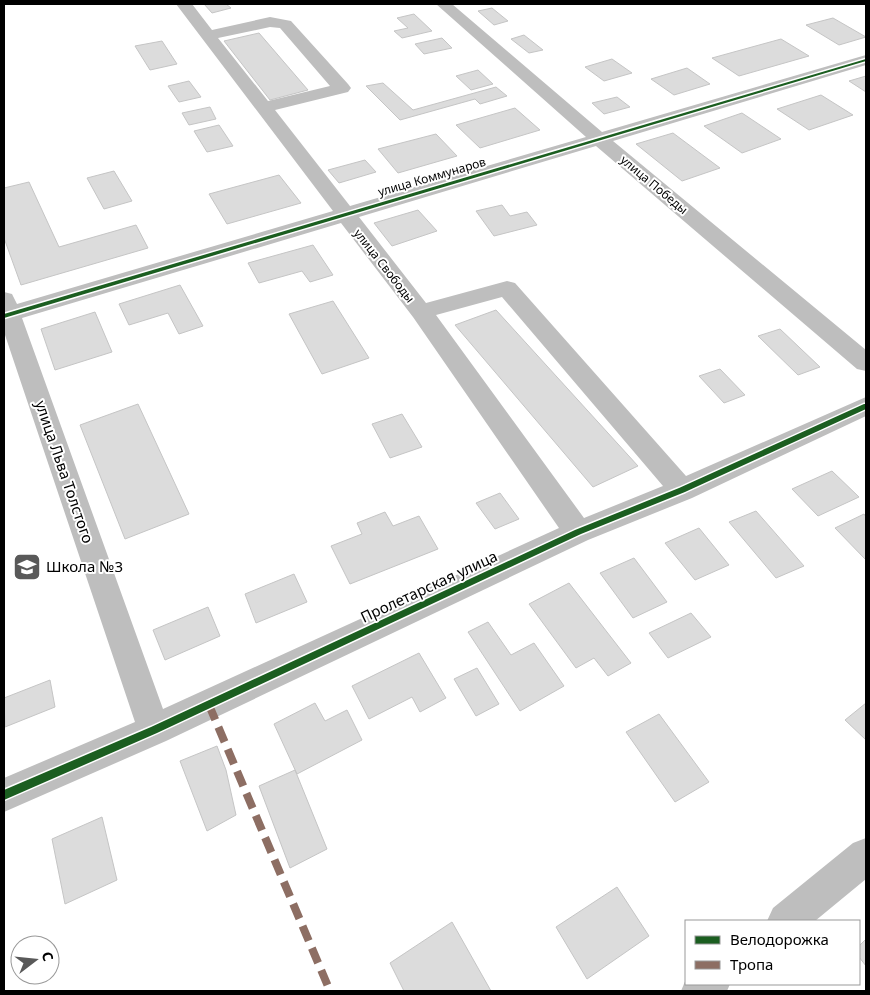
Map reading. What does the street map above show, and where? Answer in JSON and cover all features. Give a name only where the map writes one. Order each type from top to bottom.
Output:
[{"type":"street","name":"улица Свободы","points":[[184,4],[420,312],[578,532]]},
{"type":"street","name":"улица Победы","points":[[443,4],[599,139],[866,363]]},
{"type":"street","points":[[209,35],[270,22],[285,24],[342,88],[264,107]]},
{"type":"street","name":"улица Коммунаров","points":[[6,310],[344,214],[866,60]]},
{"type":"street","points":[[420,312],[507,288],[682,490]]},
{"type":"street","name":"улица Льва Толстого","points":[[6,310],[154,730]]},
{"type":"street","name":"Пролетарская улица","points":[[4,795],[154,730],[578,532],[682,490],[866,406]]},
{"type":"street","points":[[787,920],[866,856]]},
{"type":"building","points":[[204,4],[226,4],[231,8],[212,13]]},
{"type":"building","points":[[492,8],[508,21],[494,25],[478,11]]},
{"type":"building","points":[[414,14],[432,31],[402,38],[394,31],[408,28],[397,18]]},
{"type":"building","points":[[833,18],[866,37],[839,45],[806,25]]},
{"type":"building","points":[[259,33],[308,90],[270,100],[224,41]]},
{"type":"building","points":[[524,35],[543,50],[529,53],[511,39]]},
{"type":"building","points":[[442,38],[452,48],[424,54],[415,44]]},
{"type":"building","points":[[781,39],[809,56],[739,76],[712,58]]},
{"type":"building","points":[[162,41],[177,64],[150,70],[135,46]]},
{"type":"building","points":[[612,59],[632,73],[604,81],[585,67]]},
{"type":"building","points":[[687,68],[710,84],[674,95],[651,79]]},
{"type":"building","points":[[478,70],[493,84],[471,90],[456,76]]},
{"type":"building","points":[[866,76],[866,92],[849,81]]},
{"type":"building","points":[[189,81],[201,97],[179,102],[168,86]]},
{"type":"building","points":[[383,83],[413,110],[496,87],[507,96],[480,104],[475,99],[400,120],[366,86]]},
{"type":"building","points":[[821,95],[853,115],[809,130],[777,109]]},
{"type":"building","points":[[617,97],[630,107],[604,114],[592,103]]},
{"type":"building","points":[[210,107],[216,119],[189,125],[182,113]]},
{"type":"building","points":[[515,108],[540,130],[480,148],[456,125]]},
{"type":"building","points":[[742,113],[781,139],[742,153],[704,126]]},
{"type":"building","points":[[219,125],[233,146],[207,152],[194,131]]},
{"type":"building","points":[[673,133],[720,168],[682,181],[636,144]]},
{"type":"building","points":[[436,134],[457,156],[398,173],[378,149]]},
{"type":"building","points":[[365,160],[376,172],[339,183],[328,170]]},
{"type":"building","points":[[114,171],[132,201],[104,209],[87,178]]},
{"type":"building","points":[[279,175],[301,203],[227,224],[209,194]]},
{"type":"building","points":[[29,182],[59,247],[136,225],[148,248],[21,285],[4,238],[4,188]]},
{"type":"building","points":[[502,205],[510,216],[527,212],[537,225],[494,236],[476,211]]},
{"type":"building","points":[[418,210],[437,231],[392,246],[374,223]]},
{"type":"building","points":[[313,245],[333,275],[310,282],[302,271],[259,283],[248,263]]},
{"type":"building","points":[[180,285],[203,326],[179,334],[168,313],[129,325],[119,304]]},
{"type":"building","points":[[333,301],[369,358],[322,374],[289,314]]},
{"type":"building","points":[[496,310],[638,466],[593,487],[455,325]]},
{"type":"building","points":[[95,312],[112,352],[55,370],[41,329]]},
{"type":"building","points":[[780,329],[820,367],[798,375],[758,336]]},
{"type":"building","points":[[720,369],[745,395],[724,403],[699,376]]},
{"type":"building","points":[[138,404],[189,514],[125,539],[80,425]]},
{"type":"building","points":[[402,414],[422,447],[390,458],[372,424]]},
{"type":"building","points":[[832,471],[859,497],[818,516],[792,489]]},
{"type":"building","points":[[500,493],[519,519],[495,529],[476,503]]},
{"type":"building","points":[[756,511],[804,566],[776,578],[729,522]]},
{"type":"building","points":[[385,512],[393,526],[419,516],[438,549],[350,584],[331,546],[362,534],[357,523]]},
{"type":"building","points":[[864,514],[866,517],[866,560],[835,528]]},
{"type":"building","points":[[699,528],[729,565],[695,580],[665,543]]},
{"type":"building","points":[[634,558],[667,602],[633,618],[600,573]]},
{"type":"building","points":[[294,574],[307,602],[256,623],[245,594]]},
{"type":"building","points":[[569,583],[631,663],[608,676],[594,658],[576,668],[529,604]]},
{"type":"building","points":[[208,607],[220,636],[165,660],[153,630]]},
{"type":"building","points":[[691,613],[711,637],[668,658],[649,633]]},
{"type":"building","points":[[488,622],[511,655],[534,643],[564,686],[520,711],[468,632]]},
{"type":"building","points":[[419,653],[446,698],[420,712],[412,697],[369,719],[352,686]]},
{"type":"building","points":[[477,668],[499,704],[476,716],[454,679]]},
{"type":"building","points":[[50,680],[55,707],[5,727],[4,698]]},
{"type":"building","points":[[315,703],[325,721],[347,710],[362,740],[297,774],[274,724]]},
{"type":"building","points":[[866,703],[866,740],[845,720]]},
{"type":"building","points":[[659,714],[709,782],[675,802],[626,732]]},
{"type":"building","points":[[217,746],[226,770],[236,815],[207,831],[180,761]]},
{"type":"building","points":[[295,770],[327,849],[290,868],[259,786]]},
{"type":"building","points":[[102,817],[117,880],[65,904],[52,839]]},
{"type":"building","points":[[617,887],[649,936],[587,979],[556,927]]},
{"type":"building","points":[[452,922],[491,991],[404,991],[390,963]]},
{"type":"building","points":[[866,939],[866,966],[860,958],[860,945]]},
{"type":"marked path","points":[[209,705],[330,991]]},
{"type":"cycle path","points":[[4,316],[866,60]]},
{"type":"cycle path","points":[[4,795],[154,730],[578,532],[682,490],[866,406]]},
{"type":"place","name":"Школа №3","points":[[27,567]]}]
